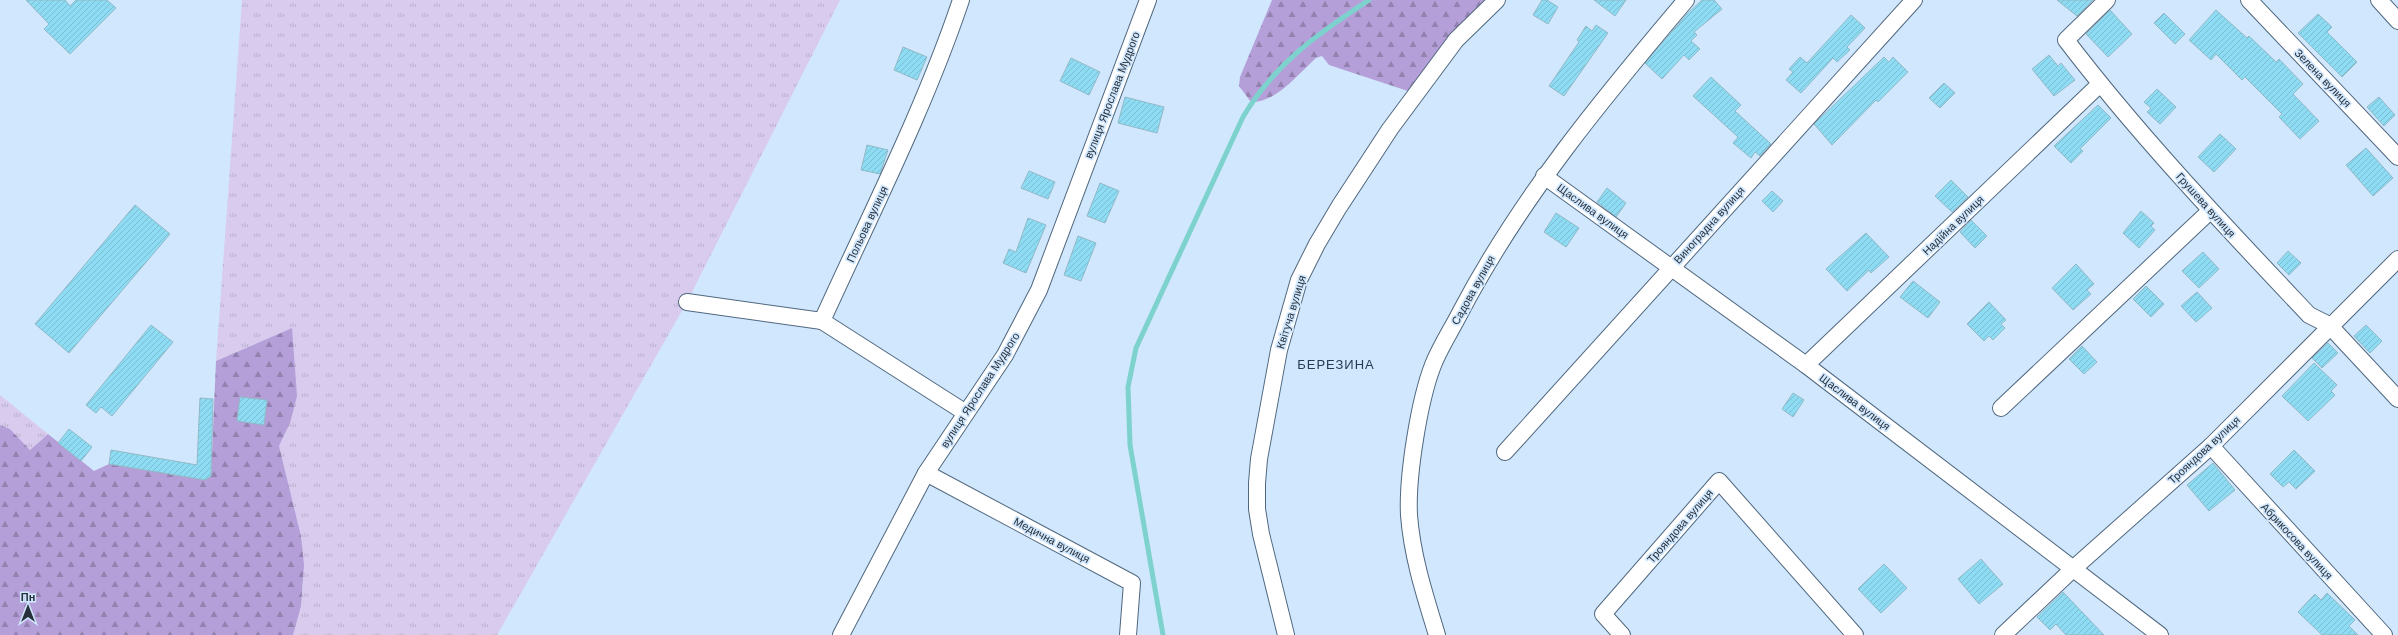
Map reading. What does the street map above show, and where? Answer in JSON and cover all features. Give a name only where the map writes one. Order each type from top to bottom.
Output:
[{"type":"street","name":"Польова вулиця","points":[[822,321],[914,119],[947,41],[961,0]]},
{"type":"street","name":"вулиця Ярослава Мудрого","points":[[841,635],[926,473],[1005,355],[1039,290],[1148,0]]},
{"type":"street","name":"Квітуча вулиця","points":[[1286,635],[1261,534],[1257,509],[1257,483],[1258,459],[1279,350],[1299,280],[1317,244],[1339,207],[1390,130],[1456,40],[1497,0]]},
{"type":"street","name":"Садова вулиця","points":[[1437,635],[1418,567],[1410,516],[1409,494],[1424,392],[1433,364],[1483,269],[1544,176],[1636,59],[1686,0]]},
{"type":"street","name":"Виноградна вулиця","points":[[1505,452],[1914,0]]},
{"type":"street","name":"Грушева вулиця","points":[[2107,0],[2066,40],[2100,84],[2210,211],[2309,315],[2329,325],[2398,399]]},
{"type":"street","name":"Зелена вулиця","points":[[2249,0],[2398,157]]},
{"type":"street","points":[[2378,0],[2398,21]]},
{"type":"street","name":"Надійна вулиця","points":[[1806,365],[2100,84]]},
{"type":"street","name":"Щаслива вулиця","points":[[1544,176],[1806,365],[2160,635]]},
{"type":"street","points":[[2002,408],[2210,211]]},
{"type":"street","name":"Трояндова вулиця","points":[[2003,635],[2074,568],[2211,446],[2329,325],[2398,259]]},
{"type":"street","points":[[687,302],[822,321],[966,413]]},
{"type":"street","name":"Абрикосова вулиця","points":[[2211,446],[2384,635]]},
{"type":"street","name":"Медична вулиця","points":[[926,473],[1132,583],[1128,635]]},
{"type":"street","name":"Трояндова вулиця","points":[[1622,635],[1603,614],[1719,481],[1855,635]]},
{"type":"green space","points":[[242,0],[840,0],[687,302],[497,635],[293,635],[303,586],[301,536],[279,446],[290,423],[292,328],[216,361]]},
{"type":"green space","points":[[1272,0],[1497,0],[1417,94],[1329,65],[1322,56],[1316,58],[1278,93],[1260,101],[1251,102],[1239,86],[1240,77]]},
{"type":"green space","points":[[292,328],[297,396],[290,423],[279,446],[301,536],[304,565],[301,606],[293,635],[0,635],[0,425],[10,429],[30,450],[48,434],[94,471],[109,464],[205,480],[211,475],[216,361]]},
{"type":"green space","points":[[0,395],[48,434],[30,450],[10,429],[0,425]]},
{"type":"building","points":[[26,0],[65,0],[70,6],[76,0],[107,0],[116,8],[70,54],[44,29],[49,24]]},
{"type":"building","points":[[1542,0],[1547,0],[1558,7],[1548,24],[1533,15]]},
{"type":"building","points":[[1594,0],[1626,0],[1615,16]]},
{"type":"building","points":[[1702,0],[1714,0],[1722,9],[1694,32],[1697,35],[1691,41],[1700,49],[1689,60],[1684,55],[1662,79],[1645,63],[1687,14]]},
{"type":"building","points":[[2057,0],[2093,0],[2077,16]]},
{"type":"building","points":[[2110,10],[2132,34],[2108,57],[2086,34]]},
{"type":"building","points":[[2216,10],[2247,38],[2249,36],[2276,62],[2279,59],[2303,84],[2293,94],[2319,121],[2300,139],[2279,117],[2282,114],[2245,77],[2242,80],[2216,54],[2211,60],[2189,40]]},
{"type":"building","points":[[2164,13],[2185,34],[2175,44],[2154,23]]},
{"type":"building","points":[[2318,14],[2332,27],[2327,32],[2357,62],[2342,77],[2298,33]]},
{"type":"building","points":[[1851,15],[1865,28],[1847,47],[1850,50],[1837,62],[1833,58],[1801,93],[1786,80],[1793,72],[1789,69],[1800,57],[1807,63]]},
{"type":"building","points":[[1596,25],[1608,33],[1564,96],[1549,86],[1579,42],[1577,40],[1586,26],[1592,31]]},
{"type":"building","points":[[903,47],[927,57],[917,80],[894,70]]},
{"type":"building","points":[[2049,55],[2058,66],[2061,63],[2075,80],[2054,96],[2032,69]]},
{"type":"building","points":[[1884,57],[1889,62],[1893,57],[1908,72],[1878,102],[1876,100],[1832,145],[1814,124]]},
{"type":"building","points":[[1071,58],[1100,72],[1089,95],[1060,81]]},
{"type":"building","points":[[1711,77],[1741,105],[1735,111],[1771,144],[1760,156],[1755,152],[1751,158],[1733,143],[1738,137],[1693,96]]},
{"type":"building","points":[[1944,83],[1955,93],[1940,108],[1929,98]]},
{"type":"building","points":[[2157,89],[2176,107],[2160,124],[2147,112],[2151,108],[2144,102]]},
{"type":"building","points":[[1125,97],[1164,107],[1157,133],[1118,123]]},
{"type":"building","points":[[2379,97],[2395,115],[2384,126],[2367,107]]},
{"type":"building","points":[[2098,105],[2111,118],[2080,149],[2083,151],[2071,163],[2054,146]]},
{"type":"building","points":[[2220,134],[2236,149],[2214,172],[2198,157]]},
{"type":"building","points":[[867,145],[888,150],[880,174],[861,170]]},
{"type":"building","points":[[2366,148],[2393,178],[2373,196],[2346,165]]},
{"type":"building","points":[[1029,171],[1055,182],[1048,199],[1021,188]]},
{"type":"building","points":[[1951,180],[1968,197],[1952,212],[1935,196]]},
{"type":"building","points":[[1100,183],[1119,191],[1105,223],[1087,216]]},
{"type":"building","points":[[1607,188],[1626,203],[1616,217],[1597,202]]},
{"type":"building","points":[[1772,191],[1783,201],[1773,212],[1762,201]]},
{"type":"building","points":[[135,205],[170,234],[69,353],[35,324]]},
{"type":"building","points":[[2141,211],[2154,223],[2151,226],[2155,230],[2139,248],[2123,233]]},
{"type":"building","points":[[1556,213],[1579,228],[1566,247],[1544,232]]},
{"type":"building","points":[[1028,218],[1046,225],[1026,273],[1003,263],[1009,249],[1016,252]]},
{"type":"building","points":[[1971,220],[1987,236],[1975,248],[1960,232]]},
{"type":"building","points":[[1866,233],[1889,257],[1871,273],[1869,270],[1847,291],[1826,269]]},
{"type":"building","points":[[1078,236],[1096,243],[1081,281],[1064,275]]},
{"type":"building","points":[[2288,251],[2301,263],[2289,275],[2277,263]]},
{"type":"building","points":[[2203,252],[2219,269],[2199,288],[2182,271]]},
{"type":"building","points":[[2076,264],[2094,284],[2087,290],[2091,294],[2073,310],[2052,288]]},
{"type":"building","points":[[1913,281],[1940,302],[1928,318],[1900,297]]},
{"type":"building","points":[[2146,286],[2164,304],[2151,317],[2133,299]]},
{"type":"building","points":[[2197,292],[2212,308],[2196,322],[2181,306]]},
{"type":"building","points":[[1989,302],[2006,320],[2001,324],[2005,328],[1993,340],[1989,336],[1984,341],[1967,324]]},
{"type":"building","points":[[151,325],[173,342],[112,416],[101,407],[96,413],[86,405]]},
{"type":"building","points":[[2366,325],[2382,341],[2370,353],[2354,336]]},
{"type":"building","points":[[2328,343],[2338,353],[2322,368],[2312,358]]},
{"type":"building","points":[[2082,346],[2097,362],[2084,374],[2069,359]]},
{"type":"building","points":[[2314,363],[2337,385],[2331,391],[2335,395],[2308,421],[2282,396]]},
{"type":"building","points":[[1793,393],[1804,400],[1793,417],[1782,409]]},
{"type":"building","points":[[240,397],[267,400],[264,425],[237,421]]},
{"type":"building","points":[[200,398],[213,399],[211,476],[205,480],[109,464],[111,450],[197,465]]},
{"type":"building","points":[[69,429],[92,447],[81,461],[58,443]]},
{"type":"building","points":[[2294,450],[2315,471],[2296,489],[2289,482],[2283,487],[2270,474]]},
{"type":"building","points":[[2213,463],[2235,490],[2209,511],[2187,485]]},
{"type":"building","points":[[1981,559],[2003,584],[1979,604],[1958,579]]},
{"type":"building","points":[[1884,564],[1907,588],[1881,613],[1858,589]]},
{"type":"building","points":[[2063,592],[2104,635],[2066,635],[2056,624],[2050,630],[2037,617]]},
{"type":"building","points":[[2327,593],[2355,620],[2349,626],[2358,635],[2322,635],[2298,612],[2315,594],[2321,600]]},
{"type":"waterway","points":[[1163,635],[1130,445],[1128,387],[1136,348],[1243,117],[1255,98],[1283,65],[1299,51],[1369,0]]},
{"type":"district","name":"БЕРЕЗИНА","points":[[1336,364]]}]
